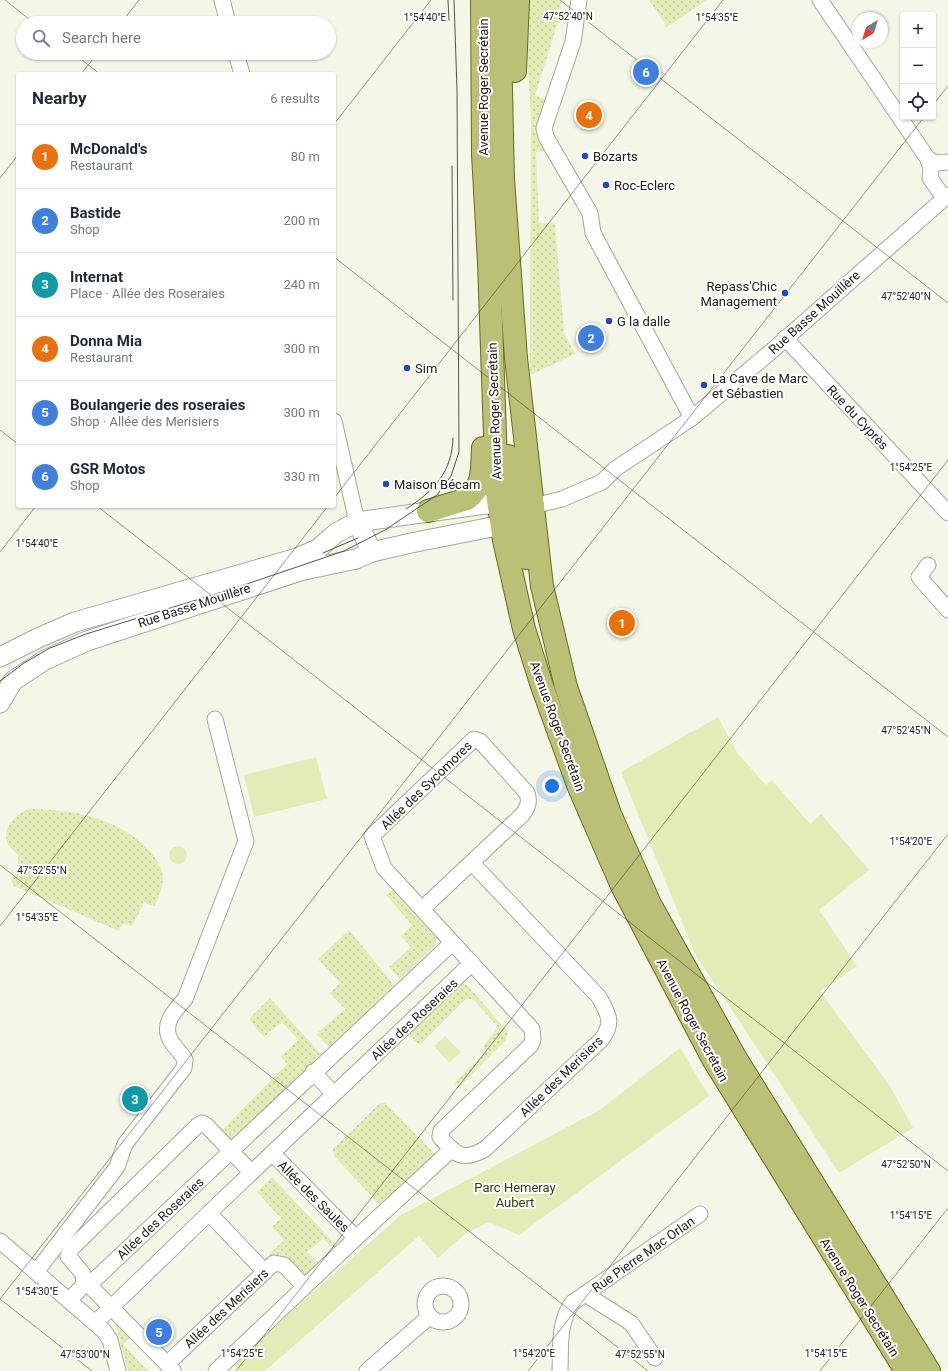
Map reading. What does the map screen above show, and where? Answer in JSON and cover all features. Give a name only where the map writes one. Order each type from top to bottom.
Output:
[{"type":"main road","name":"Avenue Roger Secrétain","points":[[482,0],[483,154],[489,263],[497,493],[513,513],[542,586],[566,687],[589,756],[610,814],[650,904],[735,1057],[898,1340],[906,1371]]},
{"type":"main road","name":"Avenue Roger Secrétain","points":[[499,0],[503,179],[516,358],[513,513],[508,558],[524,629],[542,686],[578,785],[622,886],[712,1059],[898,1340],[929,1371]]},
{"type":"main road","points":[[516,358],[521,296],[515,137],[515,58],[518,0]]},
{"type":"main road","points":[[428,511],[467,499],[475,490],[482,474],[489,263]]},
{"type":"main road","points":[[492,360],[513,488],[518,500],[513,513]]},
{"type":"street","points":[[222,0],[226,16]]},
{"type":"street","points":[[579,0],[573,42],[544,128],[546,137],[590,213],[593,233],[692,418]]},
{"type":"street","points":[[820,0],[928,159],[931,169],[930,178],[946,197]]},
{"type":"street","points":[[238,60],[241,72]]},
{"type":"street","points":[[928,159],[937,163],[948,162]]},
{"type":"street","name":"Rue Basse Mouillère","points":[[0,702],[10,686],[22,675],[44,660],[94,638],[300,571],[356,558],[372,552],[562,499],[602,482],[615,469],[692,418],[946,197]]},
{"type":"street","name":"Rue du Cyprès","points":[[784,338],[948,513]]},
{"type":"street","points":[[336,430],[357,522],[372,552]]},
{"type":"street","name":"Rue Basse Mouillère","points":[[0,657],[24,644],[75,622],[297,558],[318,548],[336,533],[357,522],[428,511],[513,513]]},
{"type":"street","points":[[928,566],[919,577],[948,610]]},
{"type":"street","points":[[0,690],[0,702]]},
{"type":"street","points":[[36,1272],[117,1167],[125,1144],[184,1068],[185,1060],[169,1037],[168,1029],[171,1014],[185,999],[246,841],[215,720]]},
{"type":"street","name":"Allée des Sycomores","points":[[422,909],[384,868],[372,836],[474,739],[480,741],[527,792],[529,800],[528,806],[522,816],[472,863]]},
{"type":"street","points":[[216,1371],[304,1286],[452,1150],[440,1137],[441,1131],[531,1045],[533,1039],[532,1029],[528,1024],[422,909],[472,863]]},
{"type":"street","name":"Allée des Merisiers","points":[[452,1150],[459,1154],[472,1156],[485,1149],[601,1040],[607,1031],[610,1022],[607,1011],[599,998],[472,863]]},
{"type":"street","name":"Allée des Roseraies","points":[[69,1300],[231,1151],[313,1072],[452,943]]},
{"type":"street","name":"Allée des Roseraies","points":[[95,1323],[209,1212],[472,963]]},
{"type":"street","points":[[313,1072],[334,1094]]},
{"type":"street","points":[[170,1368],[111,1307],[86,1285],[83,1274],[68,1256],[72,1248],[197,1126],[202,1123],[206,1125],[252,1172]]},
{"type":"street","name":"Allée des Saules","points":[[272,1153],[356,1238]]},
{"type":"street","points":[[209,1212],[265,1272]]},
{"type":"street","name":"Rue Pierre Mac Orlan","points":[[560,1371],[562,1325],[566,1312],[572,1303],[700,1214]]},
{"type":"street","points":[[0,1241],[104,1331],[110,1340],[118,1371]]},
{"type":"street","name":"Allée des Merisiers","points":[[170,1368],[274,1263],[280,1263],[304,1286]]},
{"type":"street","name":"Rue Pierre Mac Orlan","points":[[585,1294],[631,1323],[655,1358]]},
{"type":"street","points":[[366,1371],[430,1316]]},
{"type":"green space","points":[[527,0],[561,0],[560,16],[535,95],[545,99],[536,130],[547,151],[536,152],[539,223],[555,223],[564,333],[575,354],[530,375],[531,117],[526,38]]},
{"type":"green space","points":[[649,0],[707,0],[667,27]]},
{"type":"green space","points":[[718,717],[738,754],[766,785],[772,780],[810,824],[821,814],[869,870],[819,910],[857,966],[820,991],[890,1086],[913,1128],[839,1173],[695,954],[621,772]]},
{"type":"green space","points":[[316,757],[327,799],[254,817],[244,775]]},
{"type":"green space","points":[[30,809],[62,811],[94,818],[109,823],[137,839],[152,853],[162,871],[163,880],[155,906],[144,903],[132,926],[123,924],[119,931],[14,886],[11,880],[17,868],[18,856],[8,844],[6,838],[8,827],[15,817]]},
{"type":"green space","points":[[178,846],[184,849],[187,855],[184,861],[178,864],[172,861],[169,855],[172,849]]},
{"type":"green space","points":[[392,890],[437,939],[435,945],[400,979],[389,967],[411,947],[401,936],[412,925],[386,895]]},
{"type":"green space","points":[[349,930],[394,985],[330,1048],[316,1034],[345,1009],[330,993],[340,983],[318,959]]},
{"type":"green space","points":[[463,983],[467,985],[508,1032],[506,1040],[459,1087],[455,1084],[456,1081],[481,1056],[484,1045],[498,1027],[473,999],[466,999],[420,1045],[409,1036],[410,1033]]},
{"type":"green space","points":[[270,998],[321,1054],[234,1140],[229,1139],[221,1131],[287,1064],[281,1056],[298,1040],[282,1022],[264,1037],[250,1021],[251,1017]]},
{"type":"green space","points":[[445,1036],[461,1052],[449,1063],[434,1046]]},
{"type":"green space","name":"Parc Hemeray Aubert","points":[[680,1048],[709,1096],[519,1235],[489,1222],[466,1233],[438,1258],[419,1236],[265,1371],[240,1371],[233,1363],[401,1215],[598,1111]]},
{"type":"green space","points":[[385,1103],[435,1154],[434,1157],[381,1206],[334,1156],[333,1149],[379,1104]]},
{"type":"green space","points":[[272,1177],[339,1248],[336,1250],[323,1239],[307,1252],[320,1264],[309,1274],[305,1274],[282,1256],[271,1257],[263,1261],[284,1240],[272,1227],[281,1218],[257,1192]]},
{"type":"green space","points":[[117,1322],[132,1336],[123,1344],[148,1371],[128,1371],[115,1324]]},
{"type":"tram line","points":[[448,0],[449,20]]},
{"type":"tram line","points":[[0,681],[24,663],[50,648],[86,634],[232,589],[344,551],[385,530],[437,495],[451,476],[459,452],[457,90],[454,0]]},
{"type":"tram line","points":[[452,166],[453,300]]},
{"type":"tram line","points":[[406,509],[425,495],[440,480],[449,461],[453,438]]},
{"type":"tram line","points":[[323,553],[358,538]]},
{"type":"place","name":"GSR Motos","points":[[646,72]]},
{"type":"place","name":"Donna Mia","points":[[589,115]]},
{"type":"place","name":"Bozarts","points":[[585,156]]},
{"type":"place","name":"Roc-Eclerc","points":[[606,185]]},
{"type":"place","name":"Repass'Chic Management","points":[[785,293]]},
{"type":"place","name":"G la dalle","points":[[609,321]]},
{"type":"place","name":"Bastide","points":[[591,338]]},
{"type":"place","name":"Sim","points":[[407,368]]},
{"type":"place","name":"La Cave de Marc et Sébastien","points":[[704,385]]},
{"type":"place","name":"Maison Bécam","points":[[386,484]]},
{"type":"place","name":"McDonald's","points":[[622,623]]},
{"type":"place","name":"Internat","points":[[135,1099]]},
{"type":"place","name":"Boulangerie des roseraies","points":[[159,1332]]}]
